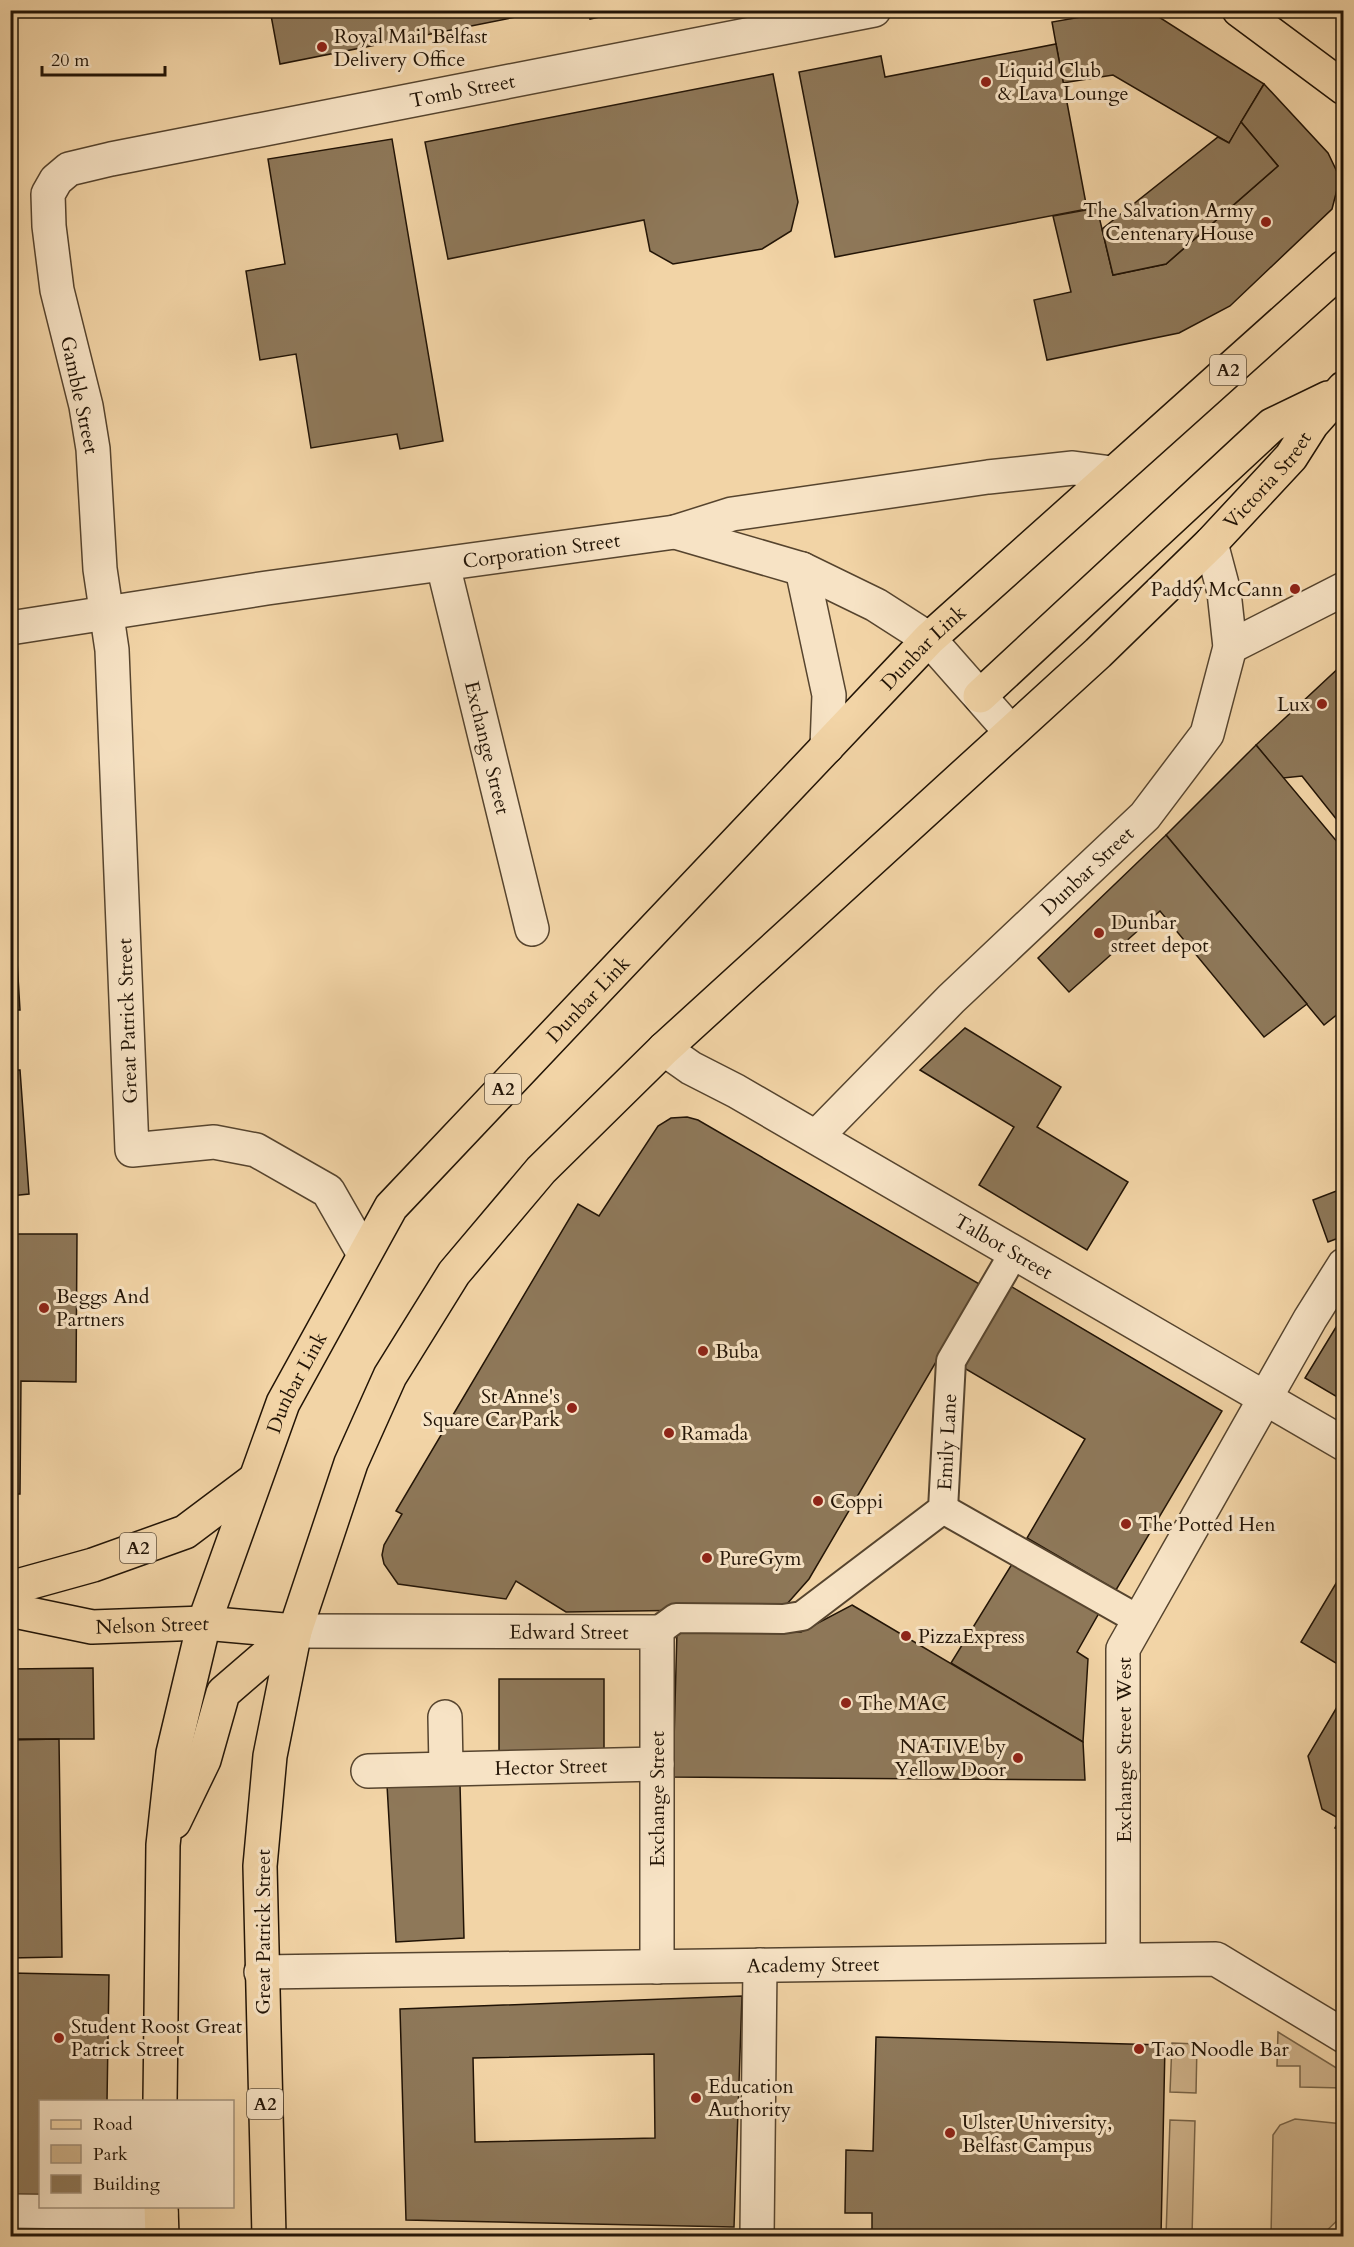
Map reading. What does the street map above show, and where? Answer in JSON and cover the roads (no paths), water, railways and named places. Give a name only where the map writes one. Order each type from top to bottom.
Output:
[{"type":"main road","points":[[1239,10],[1344,88]]},
{"type":"main road","name":"A2","points":[[1112,473],[1344,267]]},
{"type":"main road","points":[[980,696],[1272,425],[1341,391]]},
{"type":"main road","name":"Victoria Street","points":[[1211,543],[1291,457],[1312,424],[1341,391]]},
{"type":"main road","name":"Dunbar Link","points":[[204,1623],[253,1481],[283,1403],[391,1207],[929,639],[1112,473]]},
{"type":"main road","name":"A2","points":[[295,1631],[356,1453],[390,1377],[454,1273],[541,1170],[664,1049],[1098,653],[1211,543]]},
{"type":"main road","name":"A2","points":[[10,1588],[93,1565],[185,1532],[253,1481]]},
{"type":"main road","name":"Nelson Street","points":[[10,1610],[93,1627],[204,1623],[295,1631]]},
{"type":"main road","name":"A2","points":[[160,2100],[163,1845],[173,1753],[204,1623]]},
{"type":"main road","points":[[163,1845],[204,1760],[223,1693],[295,1631]]},
{"type":"main road","name":"Great Patrick Street","points":[[269,2236],[260,1866],[270,1756],[295,1631]]},
{"type":"street","name":"Tomb Street","points":[[56,180],[69,169],[111,159],[874,10]]},
{"type":"street","name":"Gamble Street","points":[[56,180],[48,194],[50,237],[57,290],[88,417],[100,569],[107,612]]},
{"type":"street","points":[[675,532],[732,514],[988,477],[1073,468],[1112,473]]},
{"type":"street","name":"Corporation Street","points":[[10,628],[107,612],[675,532],[802,569],[876,605],[929,639],[1011,732]]},
{"type":"street","name":"Dunbar Street","points":[[816,1137],[951,999],[1145,816],[1207,734],[1230,647],[1224,592],[1211,543]]},
{"type":"street","name":"Exchange Street","points":[[443,566],[532,929]]},
{"type":"street","points":[[802,569],[829,695],[827,747]]},
{"type":"street","points":[[1230,647],[1344,589]]},
{"type":"street","name":"Great Patrick Street","points":[[107,612],[112,650],[132,1149],[214,1143],[256,1150],[328,1191],[364,1254]]},
{"type":"street","name":"Talbot Street","points":[[664,1049],[691,1068],[816,1137],[1344,1444]]},
{"type":"street","name":"Emily Lane","points":[[832,1593],[943,1509],[951,1361],[1014,1253]]},
{"type":"street","name":"Exchange Street West","points":[[1123,1959],[1123,1649],[1265,1397],[1344,1265]]},
{"type":"street","points":[[943,1509],[1139,1620]]},
{"type":"street","name":"Edward Street","points":[[295,1631],[657,1632],[676,1618],[783,1619],[802,1616],[832,1593]]},
{"type":"street","name":"Exchange Street","points":[[657,1632],[657,1967]]},
{"type":"street","points":[[445,1717],[446,1767]]},
{"type":"street","name":"Hector Street","points":[[368,1771],[446,1767],[657,1764]]},
{"type":"street","name":"Academy Street","points":[[261,1972],[1215,1959],[1344,2036]]},
{"type":"street","points":[[757,2236],[760,1965]]},
{"type":"street","points":[[10,2211],[161,2219]]},
{"type":"place","name":"Royal Mail Belfast Delivery Office","points":[[322,47]]},
{"type":"place","name":"Liquid Club & Lava Lounge","points":[[986,82]]},
{"type":"place","name":"The Salvation Army Centenary House","points":[[1266,222]]},
{"type":"place","name":"Paddy McCann","points":[[1295,589]]},
{"type":"place","name":"Lux","points":[[1322,704]]},
{"type":"place","name":"Dunbar street depot","points":[[1099,933]]},
{"type":"place","name":"Beggs And Partners","points":[[44,1308]]},
{"type":"place","name":"Buba","points":[[703,1351]]},
{"type":"place","name":"St Anne's Square Car Park","points":[[572,1408]]},
{"type":"place","name":"Ramada","points":[[669,1433]]},
{"type":"place","name":"Coppi","points":[[818,1501]]},
{"type":"place","name":"The Potted Hen","points":[[1126,1524]]},
{"type":"place","name":"PureGym","points":[[707,1558]]},
{"type":"place","name":"PizzaExpress","points":[[906,1636]]},
{"type":"place","name":"The MAC","points":[[846,1703]]},
{"type":"place","name":"NATIVE by Yellow Door","points":[[1018,1758]]},
{"type":"place","name":"Student Roost Great Patrick Street","points":[[59,2038]]},
{"type":"place","name":"Tao Noodle Bar","points":[[1139,2049]]},
{"type":"place","name":"Education Authority","points":[[696,2098]]},
{"type":"place","name":"Ulster University, Belfast Campus","points":[[950,2133]]}]
